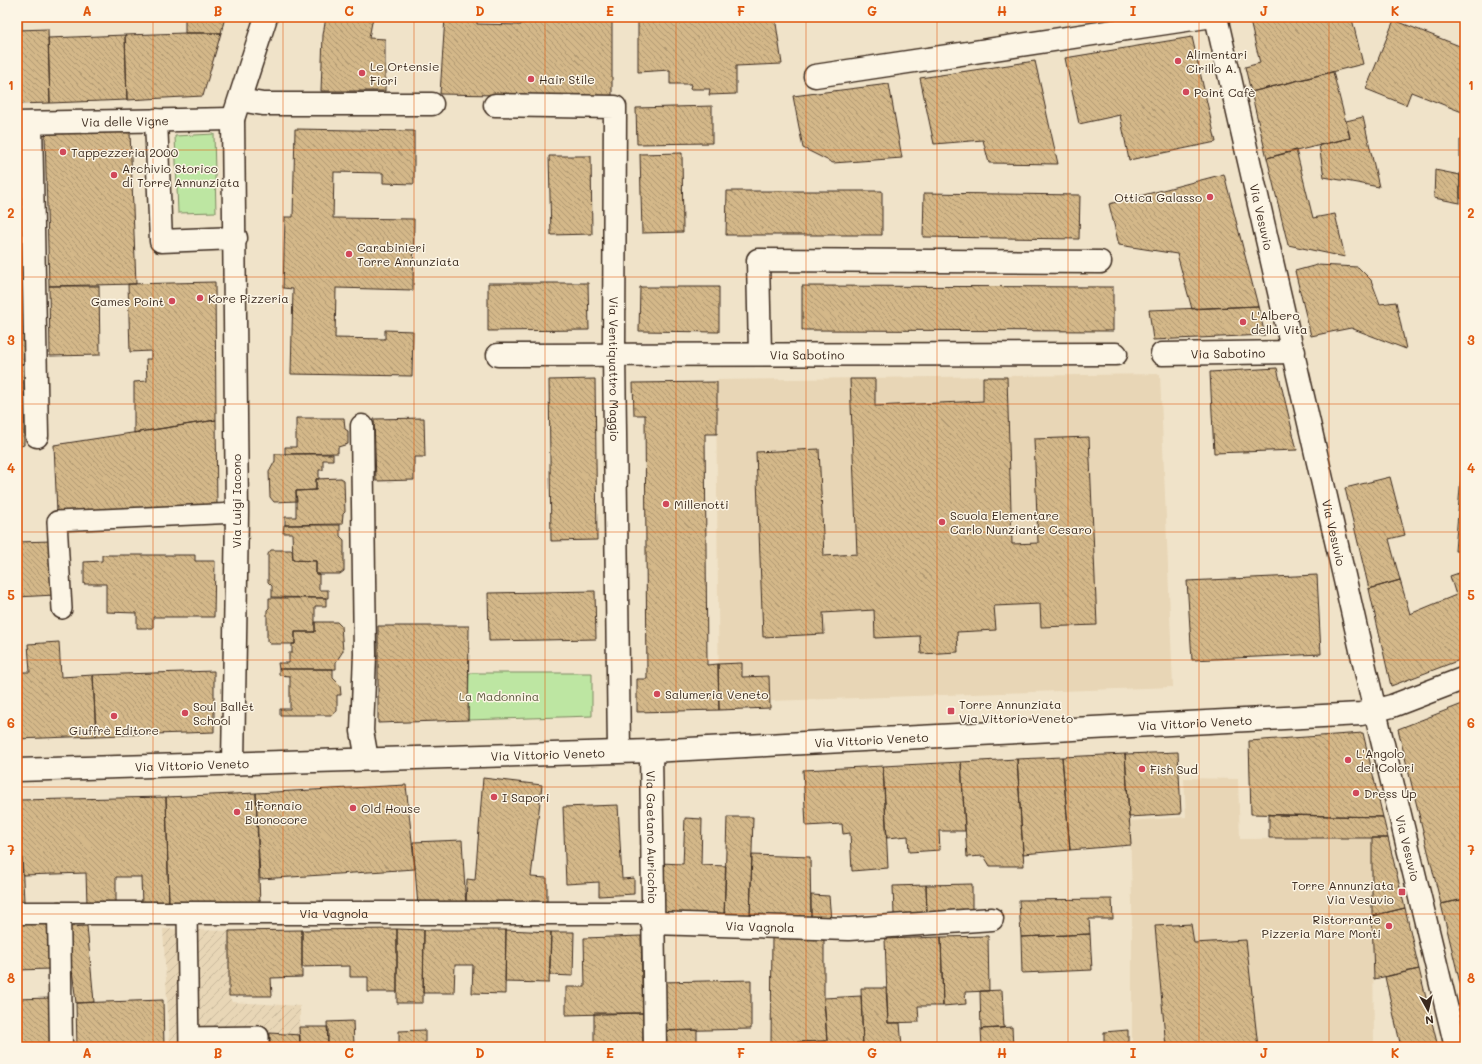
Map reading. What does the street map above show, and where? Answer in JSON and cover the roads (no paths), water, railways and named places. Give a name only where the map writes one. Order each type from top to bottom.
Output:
[{"type":"street","name":"Via Luigi Iacono","points":[[233,763],[237,513],[237,109],[266,17]]},
{"type":"street","points":[[816,76],[1206,17]]},
{"type":"street","name":"Via Vesuvio","points":[[1216,17],[1294,352],[1375,711],[1456,1047]]},
{"type":"street","name":"Via delle Vigne","points":[[24,123],[156,120],[263,104],[432,104]]},
{"type":"street","name":"Via Ventiquattro Maggio","points":[[495,105],[615,107],[614,354],[619,751]]},
{"type":"street","points":[[156,120],[161,241],[236,238]]},
{"type":"street","points":[[24,123],[37,436]]},
{"type":"street","points":[[760,354],[758,260],[1100,262]]},
{"type":"street","name":"Via Sabotino","points":[[1162,354],[1294,352]]},
{"type":"street","name":"Via Sabotino","points":[[498,354],[1116,354]]},
{"type":"street","points":[[362,426],[365,654],[362,731],[367,759]]},
{"type":"street","name":"Via Vittorio Veneto","points":[[17,770],[651,751],[1361,714],[1375,711],[1465,678]]},
{"type":"street","name":"Via Gaetano Auricchio","points":[[651,751],[652,918]]},
{"type":"street","name":"Via Vagnola","points":[[17,913],[187,913],[652,918],[849,929],[992,919]]},
{"type":"street","points":[[59,913],[61,1047]]},
{"type":"street","points":[[652,918],[655,1047]]},
{"type":"lane","points":[[62,610],[56,522],[237,513]]},
{"type":"lane","points":[[187,913],[189,1042],[259,1036],[259,1047]]},
{"type":"place","name":"Alimentari Cirillo A.","points":[[1178,61]]},
{"type":"place","name":"Le Ortensie Fiori","points":[[362,73]]},
{"type":"place","name":"Hair Stile","points":[[531,79]]},
{"type":"place","name":"Point Cafè","points":[[1186,92]]},
{"type":"place","name":"Tappezzeria 2000","points":[[63,152]]},
{"type":"place","name":"Archivio Storico di Torre Annunziata","points":[[114,175]]},
{"type":"place","name":"Ottica Galasso","points":[[1210,197]]},
{"type":"place","name":"Carabinieri Torre Annunziata","points":[[349,254]]},
{"type":"place","name":"Kore Pizzeria","points":[[200,298]]},
{"type":"place","name":"Games Point","points":[[172,301]]},
{"type":"place","name":"L'Albero della Vita","points":[[1243,322]]},
{"type":"place","name":"Millenotti","points":[[666,504]]},
{"type":"place","name":"Scuola Elementare Carlo Nunziante Cesaro","points":[[942,522]]},
{"type":"place","name":"Salumeria Veneto","points":[[657,694]]},
{"type":"place","name":"Torre Annunziata Via Vittorio Veneto","points":[[951,711]]},
{"type":"place","name":"Soul Ballet School","points":[[185,713]]},
{"type":"place","name":"Giuffrè Editore","points":[[114,716]]},
{"type":"place","name":"L'Angolo dei Colori","points":[[1348,760]]},
{"type":"place","name":"Fish Sud","points":[[1142,769]]},
{"type":"place","name":"Dress Up","points":[[1356,793]]},
{"type":"place","name":"I Sapori","points":[[494,797]]},
{"type":"place","name":"Old House","points":[[353,808]]},
{"type":"place","name":"Il Fornaio Buonocore","points":[[237,812]]},
{"type":"place","name":"Torre Annunziata Via Vesuvio","points":[[1402,892]]},
{"type":"place","name":"Ristorrante Pizzeria Mare Monti","points":[[1389,926]]},
{"type":"park label","name":"La Madonnina","points":[[499,696]]}]
